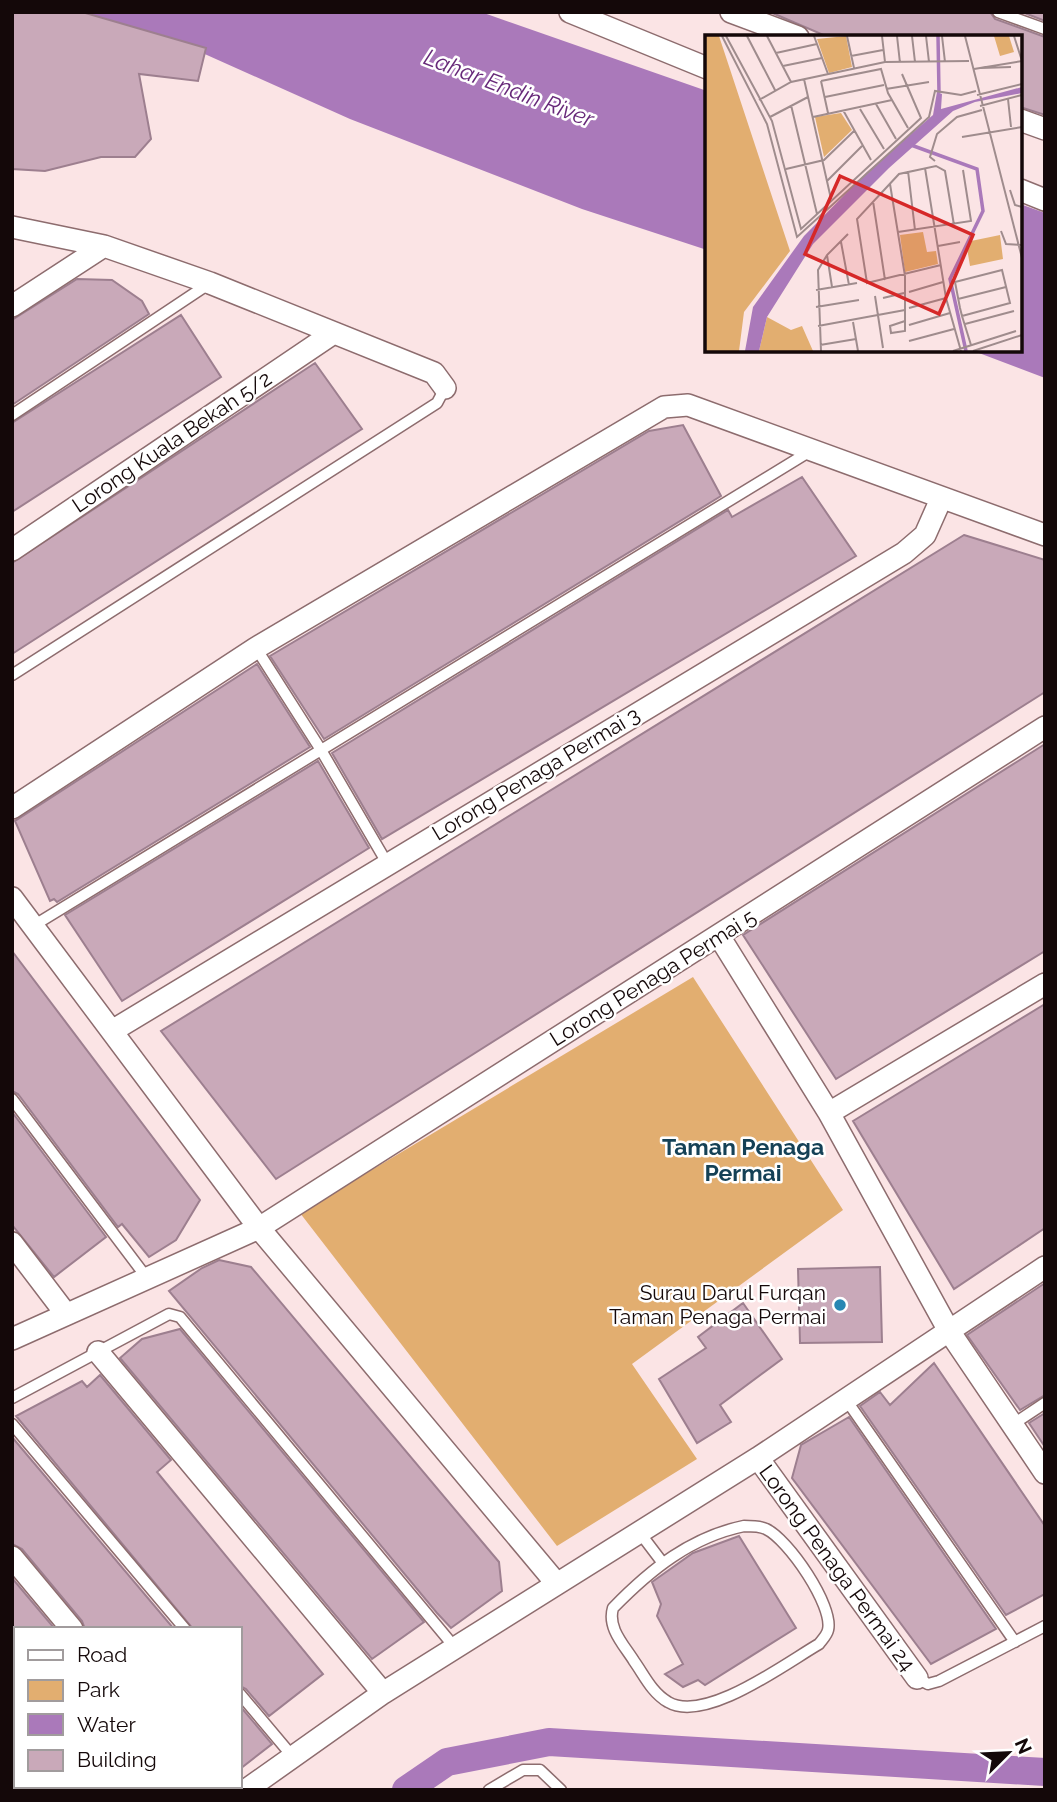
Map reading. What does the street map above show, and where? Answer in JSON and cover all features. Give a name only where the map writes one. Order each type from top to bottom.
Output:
[{"type":"street","points":[[570,12],[705,67]]},
{"type":"street","points":[[732,12],[755,16],[794,35]]},
{"type":"street","points":[[1022,121],[1045,129]]},
{"type":"street","points":[[1022,191],[1045,200]]},
{"type":"street","points":[[12,227],[104,246],[210,283],[434,373],[445,388]]},
{"type":"street","points":[[12,306],[104,246]]},
{"type":"street","name":"Lorong Kuala Bekah 5/2","points":[[12,550],[332,334]]},
{"type":"street","points":[[12,808],[256,648],[664,407],[688,405],[1045,535]]},
{"type":"street","name":"Lorong Penaga Permai 3","points":[[112,1031],[904,553],[925,535],[941,499]]},
{"type":"street","name":"Lorong Penaga Permai 5","points":[[12,1339],[259,1228],[1045,727]]},
{"type":"street","points":[[12,898],[259,1228],[557,1584]]},
{"type":"street","points":[[719,936],[829,1113],[949,1331],[1045,1474]]},
{"type":"street","points":[[829,1113],[1045,984]]},
{"type":"street","points":[[12,1243],[66,1314]]},
{"type":"street","points":[[246,1790],[383,1693],[457,1650],[847,1401],[1045,1267]]},
{"type":"street","points":[[98,1352],[383,1693]]},
{"type":"street","name":"Lorong Penaga Permai 24","points":[[758,1458],[917,1678]]},
{"type":"street","points":[[12,1557],[70,1627]]},
{"type":"lane","points":[[998,12],[1045,29]]},
{"type":"lane","points":[[12,415],[210,283]]},
{"type":"lane","points":[[12,675],[437,403],[445,388]]},
{"type":"lane","points":[[33,926],[812,450]]},
{"type":"lane","points":[[256,648],[321,750],[387,863]]},
{"type":"lane","points":[[12,1099],[147,1278]]},
{"type":"lane","points":[[12,1398],[169,1314],[180,1317],[457,1650]]},
{"type":"lane","points":[[847,1401],[1015,1642]]},
{"type":"lane","points":[[1012,1425],[1045,1403]]},
{"type":"lane","points":[[12,1424],[183,1627]]},
{"type":"lane","points":[[744,1525],[765,1528],[782,1541],[821,1596],[828,1615],[828,1632],[819,1644],[716,1702],[687,1708],[670,1704],[657,1694],[615,1631],[611,1617],[614,1608],[662,1562],[714,1532],[744,1525]]},
{"type":"lane","points":[[640,1533],[662,1562]]},
{"type":"lane","points":[[917,1678],[928,1684],[939,1681],[1045,1626]]},
{"type":"lane","points":[[242,1696],[293,1758]]},
{"type":"lane","points":[[489,1790],[523,1769],[540,1769],[561,1790]]},
{"type":"green space","points":[[693,977],[843,1210],[632,1364],[697,1459],[557,1546],[300,1213]]},
{"type":"water","name":"Lahar Endin River","points":[[12,12],[481,12],[705,90],[705,249],[582,209],[350,119],[160,34],[12,36]]},
{"type":"water","points":[[1022,205],[1045,213],[1045,378],[976,352],[1022,352]]},
{"type":"building","points":[[12,12],[82,12],[206,48],[198,81],[139,74],[151,139],[135,157],[101,157],[45,171],[12,169]]},
{"type":"building","points":[[770,12],[990,12],[995,19],[1045,37],[1045,115],[1022,108],[1022,35],[823,35]]},
{"type":"building","points":[[1022,12],[1045,12],[1045,21]]},
{"type":"building","points":[[77,279],[112,280],[142,301],[149,314],[12,405],[12,320]]},
{"type":"building","points":[[181,315],[221,377],[12,512],[12,423]]},
{"type":"building","points":[[315,363],[362,429],[12,654],[12,563]]},
{"type":"building","points":[[683,425],[721,496],[324,739],[270,656],[649,431]]},
{"type":"building","points":[[802,477],[856,556],[382,839],[332,753],[728,510],[732,517]]},
{"type":"building","points":[[964,535],[1045,560],[1045,692],[276,1179],[161,1031]]},
{"type":"building","points":[[257,664],[310,747],[57,902],[54,899],[50,901],[15,821]]},
{"type":"building","points":[[1045,744],[1045,951],[836,1079],[743,935]]},
{"type":"building","points":[[318,761],[369,848],[122,1001],[65,915]]},
{"type":"building","points":[[12,951],[200,1200],[176,1240],[149,1257],[122,1224],[118,1227],[18,1094],[12,1091]]},
{"type":"building","points":[[1045,1004],[1045,1228],[954,1289],[853,1121]]},
{"type":"building","points":[[12,1112],[106,1237],[54,1277],[12,1225]]},
{"type":"building","points":[[219,1260],[251,1267],[499,1562],[502,1591],[451,1628],[437,1613],[169,1291],[202,1268]]},
{"type":"building","name":"Surau Darul Furqan Taman Penaga Permai","points":[[880,1267],[882,1342],[800,1343],[798,1269]]},
{"type":"building","points":[[1045,1283],[1045,1395],[1020,1410],[967,1335]]},
{"type":"building","points":[[743,1303],[782,1359],[720,1405],[731,1422],[697,1443],[659,1379],[706,1348],[698,1337]]},
{"type":"building","points":[[180,1329],[424,1622],[372,1659],[120,1358],[142,1339]]},
{"type":"building","points":[[934,1363],[1045,1526],[1045,1594],[1006,1615],[860,1406],[880,1392],[890,1405]]},
{"type":"building","points":[[100,1375],[171,1460],[157,1472],[323,1674],[269,1716],[242,1687],[242,1627],[191,1627],[16,1416],[82,1381],[87,1387]]},
{"type":"building","points":[[1045,1413],[1045,1447],[1029,1423]]},
{"type":"building","points":[[849,1417],[996,1629],[931,1664],[792,1478],[801,1445]]},
{"type":"building","points":[[12,1437],[172,1627],[84,1627],[22,1549],[12,1544]]},
{"type":"building","points":[[739,1536],[796,1628],[705,1685],[698,1680],[683,1687],[665,1674],[683,1664],[657,1616],[661,1604],[652,1582],[693,1553]]},
{"type":"building","points":[[12,1578],[53,1627],[12,1629]]},
{"type":"building","points":[[242,1708],[272,1744],[242,1767]]},
{"type":"waterway","points":[[406,1790],[447,1762],[549,1742],[1045,1772]]},
{"type":"place","name":"Surau Darul Furqan Taman Penaga Permai","points":[[840,1305]]},
{"type":"district","name":"Taman Penaga Permai","points":[[743,1160]]}]
